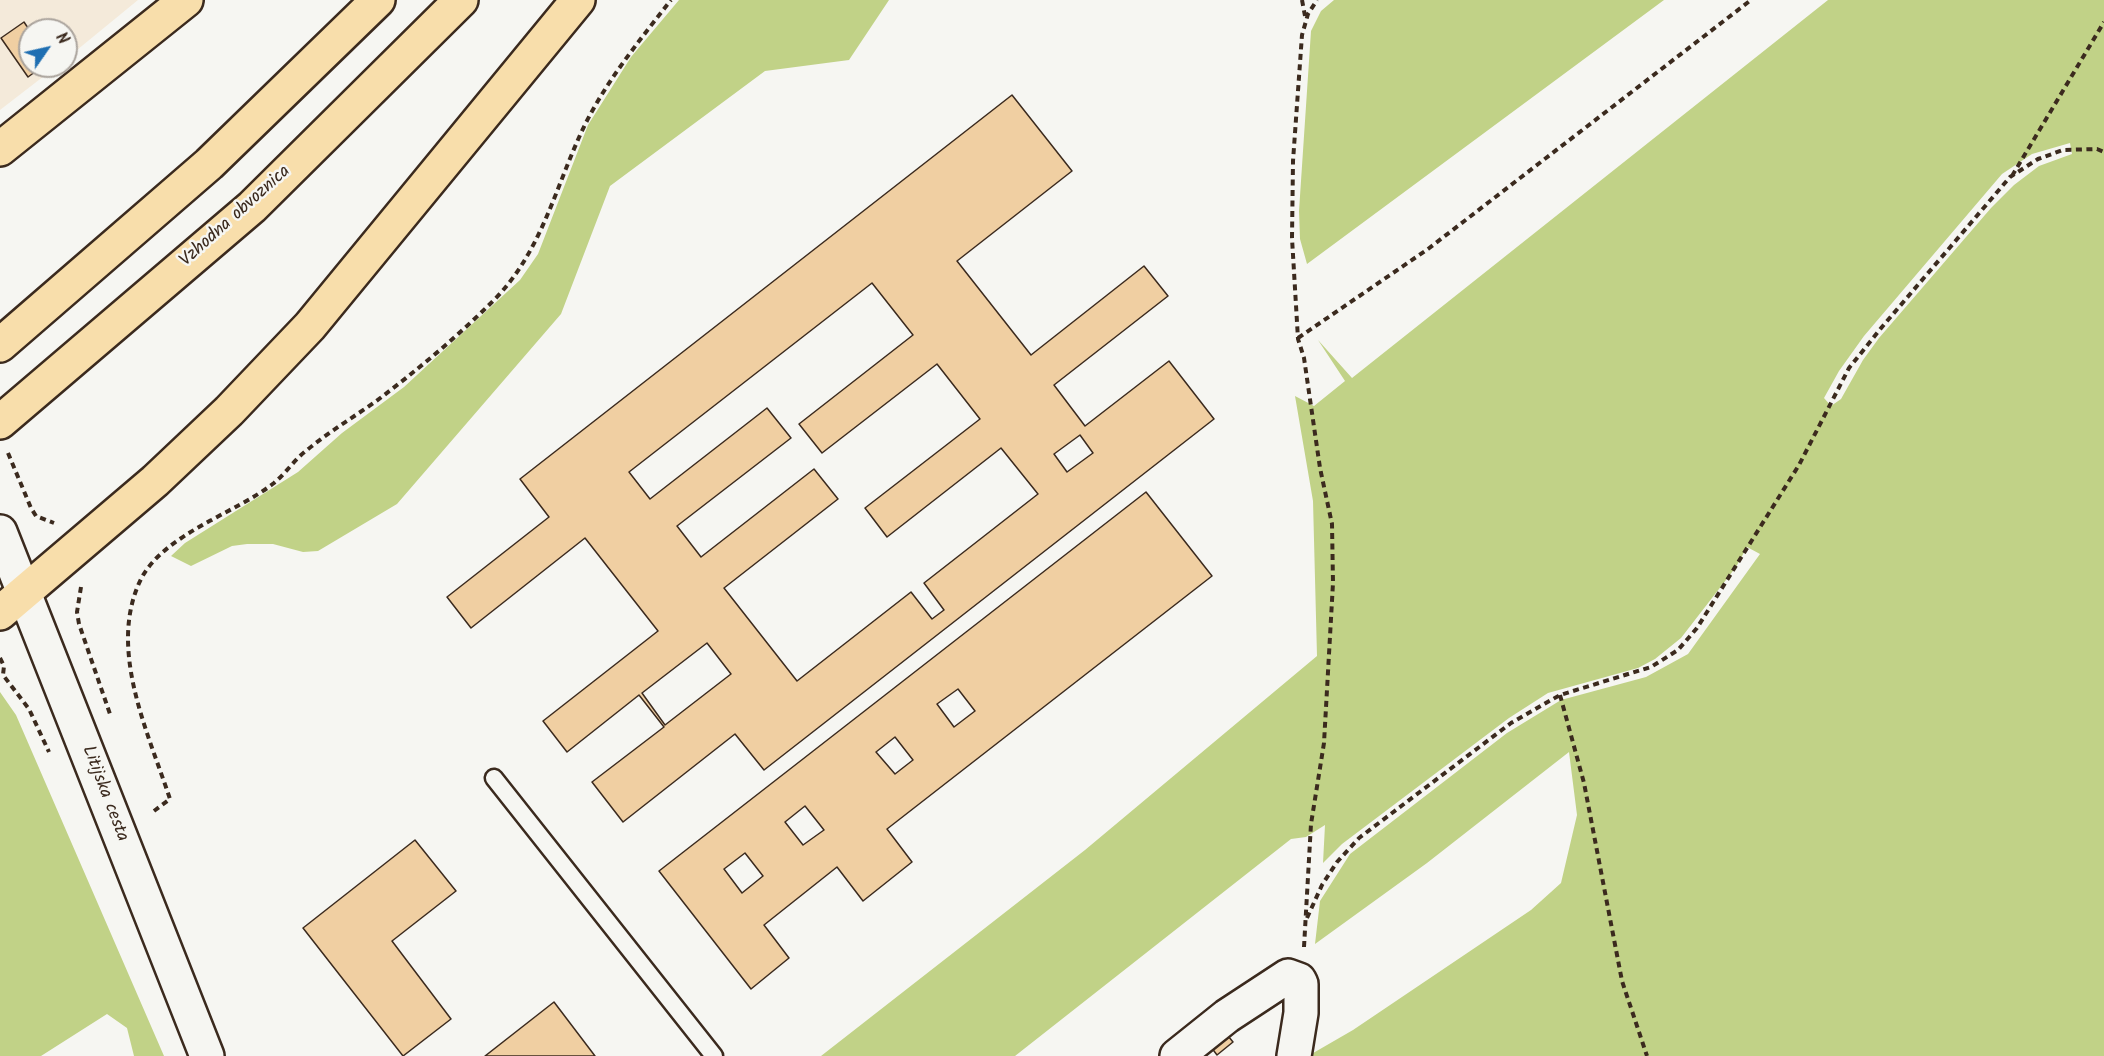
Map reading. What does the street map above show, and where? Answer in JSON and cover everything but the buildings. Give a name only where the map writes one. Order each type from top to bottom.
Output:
[{"type":"highway","points":[[0,149],[186,0]]},
{"type":"highway","points":[[0,345],[209,164],[378,0]]},
{"type":"highway","name":"Vzhodna obvoznica","points":[[2,433],[252,207],[461,0]]},
{"type":"highway","points":[[12,603],[154,481],[229,411],[310,326],[578,0]]},
{"type":"main road","name":"Litijska cesta","points":[[0,532],[12,603],[207,1056]]},
{"type":"main road","points":[[1177,1056],[1227,1016],[1288,976],[1301,984],[1301,1013],[1294,1056]]},
{"type":"lane","points":[[494,777],[714,1056]]},
{"type":"path","points":[[154,811],[170,799],[135,687],[127,631],[131,606],[142,576],[163,553],[274,483],[303,452],[375,402],[493,301],[519,270],[540,235],[587,121],[614,77],[671,0]]},
{"type":"path","points":[[1302,0],[1306,20]]},
{"type":"path","points":[[1301,984],[1311,824],[1324,743],[1334,583],[1332,524],[1320,468],[1304,358],[1298,339],[1292,238],[1293,161],[1302,35],[1306,20],[1317,0]]},
{"type":"path","points":[[1298,339],[1428,249],[1751,0]]},
{"type":"path","points":[[1306,918],[1336,862],[1359,838],[1511,723],[1560,695],[1652,667],[1678,650],[1697,628],[1799,465],[1849,368],[2010,177],[2104,22]]},
{"type":"path","points":[[2010,177],[2038,159],[2063,150],[2097,149],[2104,152]]},
{"type":"path","points":[[2,433],[26,499],[36,516],[59,526]]},
{"type":"path","points":[[0,658],[4,666]]},
{"type":"path","points":[[1560,695],[1584,783],[1622,981],[1647,1056]]},
{"type":"shaded area","points":[[0,0],[138,0],[78,49],[78,18],[18,18],[18,78],[41,78],[0,110]]},
{"type":"green space","points":[[679,0],[889,0],[849,60],[765,71],[610,186],[561,314],[397,504],[318,551],[303,552],[273,544],[247,544],[232,546],[191,566],[171,556],[185,543],[298,472],[342,433],[404,387],[520,280],[538,254],[588,125],[631,57]]},
{"type":"green space","points":[[1334,0],[1664,0],[1307,264],[1300,239],[1299,211],[1311,31],[1321,11]]},
{"type":"green space","points":[[1828,0],[2104,0],[2104,1056],[1308,1056],[1353,1030],[1531,910],[1561,883],[1577,815],[1569,752],[1427,863],[1315,944],[1320,901],[1350,854],[1507,733],[1561,700],[1646,677],[1688,654],[1760,554],[1747,547],[1736,567],[1681,638],[1655,659],[1638,668],[1548,693],[1509,718],[1342,844],[1323,863],[1325,825],[1306,837],[1291,839],[1015,1056],[821,1056],[1085,850],[1317,656],[1313,501],[1295,396],[1314,406],[1345,381],[1318,340],[1352,378]],"holes":[[[2070,143],[2072,154],[2039,166],[2014,185],[1991,208],[1879,338],[1863,360],[1841,399],[1831,406],[1824,398],[1839,371],[1864,336],[2002,174],[2032,154]]]},
{"type":"green space","points":[[0,692],[16,715],[164,1056],[134,1056],[127,1028],[107,1014],[41,1056],[0,1056]]}]
